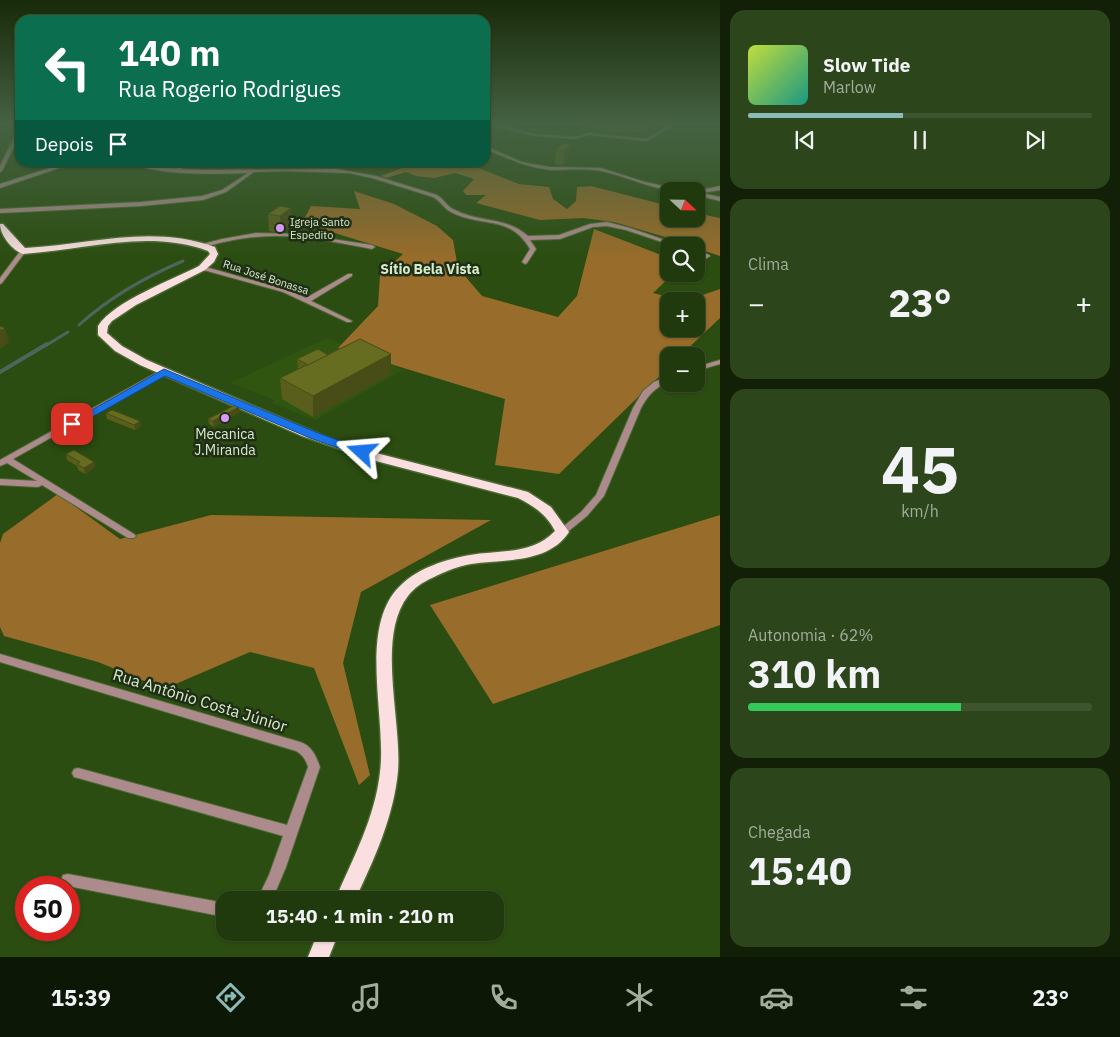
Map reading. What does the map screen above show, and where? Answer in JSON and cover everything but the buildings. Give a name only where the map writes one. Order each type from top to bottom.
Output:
[{"type":"main road","points":[[0,226],[18,248],[23,251],[143,239],[178,240],[212,249],[214,254],[211,260],[202,268],[116,312],[103,325],[102,333],[106,339],[123,351],[164,372],[347,448],[523,495],[540,503],[550,512],[562,532],[550,544],[504,557],[470,559],[430,573],[414,582],[401,593],[386,631],[383,661],[390,740],[389,770],[385,794],[371,841],[349,891]]},
{"type":"main road","points":[[318,957],[325,941]]},
{"type":"street","points":[[0,186],[55,169]]},
{"type":"street","points":[[164,169],[252,172],[334,170],[365,173],[436,196],[444,200],[451,210],[499,222],[517,230],[528,238],[533,249],[525,262]]},
{"type":"street","points":[[171,170],[175,169]]},
{"type":"street","points":[[525,169],[536,172],[554,172],[557,169]]},
{"type":"street","points":[[602,169],[644,183],[660,186]]},
{"type":"street","points":[[0,210],[141,204],[203,198],[224,191],[252,172]]},
{"type":"street","points":[[0,180],[8,184]]},
{"type":"street","points":[[705,191],[720,188]]},
{"type":"street","points":[[705,195],[720,198]]},
{"type":"street","points":[[528,238],[560,237],[592,225],[607,224],[628,228],[660,239]]},
{"type":"street","points":[[202,245],[270,234],[317,238],[372,247]]},
{"type":"street","points":[[0,282],[23,251]]},
{"type":"street","name":"Rua José Bonassa","points":[[202,268],[285,291],[308,300],[349,321]]},
{"type":"street","points":[[308,300],[350,275]]},
{"type":"street","points":[[705,366],[720,362]]},
{"type":"street","points":[[4,461],[164,372]]},
{"type":"street","points":[[562,532],[584,514],[600,496],[637,408],[646,394],[660,382]]},
{"type":"street","points":[[4,461],[130,536]]},
{"type":"street","points":[[0,482],[38,484]]},
{"type":"street","name":"Rua Antônio Costa Júnior","points":[[0,658],[300,747],[311,757],[314,767],[291,832]]},
{"type":"street","points":[[78,773],[291,832],[285,857],[270,891]]},
{"type":"street","points":[[80,882],[216,908]]},
{"type":"shaded area","points":[[400,169],[480,169],[519,184],[549,187],[553,199],[567,209],[576,201],[577,187],[591,186],[660,204],[660,228],[705,228],[705,215],[720,218],[720,256],[705,251],[705,237],[665,237],[614,222],[583,218],[540,220],[476,203],[486,195],[466,195],[463,191],[474,179],[455,173],[434,178],[416,176],[406,172],[386,178],[381,176]]},
{"type":"shaded area","points":[[354,191],[394,204],[437,226],[453,240],[458,268],[482,296],[558,317],[577,296],[594,229],[660,255],[660,282],[665,282],[653,293],[660,295],[660,337],[700,337],[689,347],[660,347],[660,376],[559,474],[495,465],[505,399],[338,348],[378,306],[380,275],[403,254],[302,223],[311,206],[360,209]]},
{"type":"shaded area","points":[[720,289],[720,318],[705,332],[705,294]]},
{"type":"shaded area","points":[[327,338],[403,370],[315,420],[272,403],[275,400],[230,383]]},
{"type":"shaded area","points":[[58,494],[120,539],[211,515],[491,520],[361,592],[343,663],[370,775],[359,785],[314,668],[250,652],[164,689],[98,662],[4,636],[0,627],[0,543],[3,534]]},
{"type":"shaded area","points":[[720,515],[720,625],[493,704],[430,605]]},
{"type":"waterway","points":[[79,325],[128,288],[183,261]]},
{"type":"waterway","points":[[45,346],[68,332]]},
{"type":"waterway","points":[[0,372],[47,344]]},
{"type":"place","name":"Igreja Santo Espedito","points":[[280,228]]},
{"type":"place","name":"Mecanica J.Miranda","points":[[225,418]]},
{"type":"district","name":"Sítio Bela Vista","points":[[430,269]]},
{"type":"route","points":[[72,424],[164,372],[314,436],[362,452]]}]
